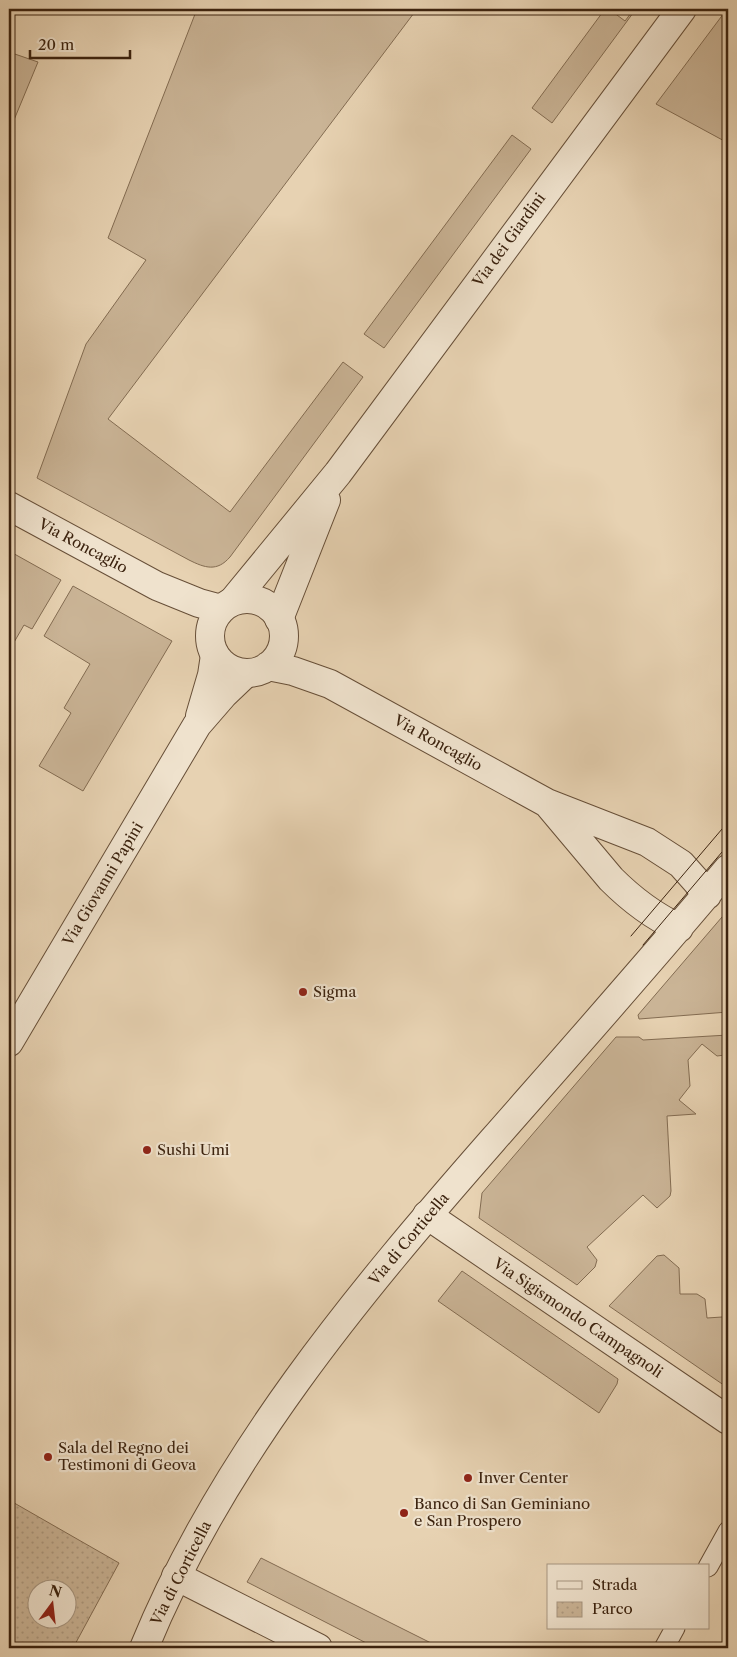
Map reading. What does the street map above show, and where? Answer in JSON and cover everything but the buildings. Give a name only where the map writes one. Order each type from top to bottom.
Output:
[{"type":"street","name":"Via dei Giardini","points":[[220,624],[338,472],[682,9]]},
{"type":"street","name":"Via dei Giardini","points":[[281,632],[321,512],[338,472]]},
{"type":"street","name":"Via Roncaglio","points":[[9,506],[157,586],[199,603],[220,624]]},
{"type":"street","points":[[240,599],[258,601],[269,606],[277,614],[281,632],[279,654],[257,669],[230,668],[220,662],[220,624],[240,599]]},
{"type":"street","name":"Via Giovanni Papini","points":[[197,724],[212,675],[220,624]]},
{"type":"street","name":"Via Roncaglio","points":[[281,632],[298,659],[330,684]]},
{"type":"street","name":"Via Roncaglio","points":[[257,669],[294,671],[330,684],[547,803],[627,833],[657,847],[687,870],[707,894]]},
{"type":"street","name":"Via Giovanni Papini","points":[[9,1042],[197,724],[223,695],[257,669]]},
{"type":"street","name":"Via Roncaglio","points":[[547,803],[621,890],[664,921],[679,928]]},
{"type":"street","name":"Via di Corticella","points":[[144,1648],[176,1576],[195,1540],[242,1463],[300,1375],[427,1215],[679,928],[728,869]]},
{"type":"street","name":"Via Sigismondo Campagnoli","points":[[427,1215],[728,1420]]},
{"type":"street","points":[[176,1576],[318,1648]]},
{"type":"lane","points":[[710,1564],[728,1531]]},
{"type":"lane","points":[[664,1648],[674,1630]]},
{"type":"green space","points":[[197,9],[417,9],[108,419],[230,512],[343,362],[363,377],[230,557],[216,567],[206,567],[189,560],[37,478],[86,344],[146,260],[108,238]]},
{"type":"green space","points":[[605,9],[609,9],[625,21],[636,9],[552,123],[532,108]]},
{"type":"green space","points":[[728,9],[728,143],[656,104]]},
{"type":"green space","points":[[9,52],[38,62],[9,132]]},
{"type":"green space","points":[[512,135],[531,149],[384,348],[364,334]]},
{"type":"green space","points":[[9,551],[61,580],[32,629],[24,625],[9,651]]},
{"type":"green space","points":[[73,586],[172,641],[83,791],[39,766],[71,713],[64,708],[90,664],[44,636]]},
{"type":"green space","points":[[728,910],[728,991],[722,998],[728,1003],[728,1012],[639,1019],[638,1015]]},
{"type":"green space","points":[[728,1035],[728,1052],[725,1055],[717,1056],[702,1044],[688,1060],[690,1086],[679,1100],[696,1114],[667,1116],[670,1196],[657,1208],[643,1195],[587,1247],[597,1260],[595,1267],[577,1285],[479,1218],[482,1193],[616,1037],[639,1037],[643,1040]]},
{"type":"green space","points":[[664,1255],[679,1268],[680,1294],[697,1294],[705,1299],[707,1318],[722,1317],[728,1321],[728,1388],[609,1306],[657,1256]]},
{"type":"green space","points":[[462,1271],[618,1379],[617,1384],[599,1413],[438,1301]]},
{"type":"green space","points":[[9,1500],[119,1563],[73,1648],[9,1648]]},
{"type":"green space","points":[[261,1558],[441,1648],[376,1648],[247,1582]]},
{"type":"tram line","points":[[631,936],[728,822]]},
{"type":"tram line","points":[[643,945],[728,845]]},
{"type":"place","name":"Sigma","points":[[303,992]]},
{"type":"place","name":"Sushi Umi","points":[[147,1150]]},
{"type":"place","name":"Sala del Regno dei Testimoni di Geova","points":[[48,1457]]},
{"type":"place","name":"Inver Center","points":[[468,1478]]},
{"type":"place","name":"Banco di San Geminiano e San Prospero","points":[[404,1513]]}]
